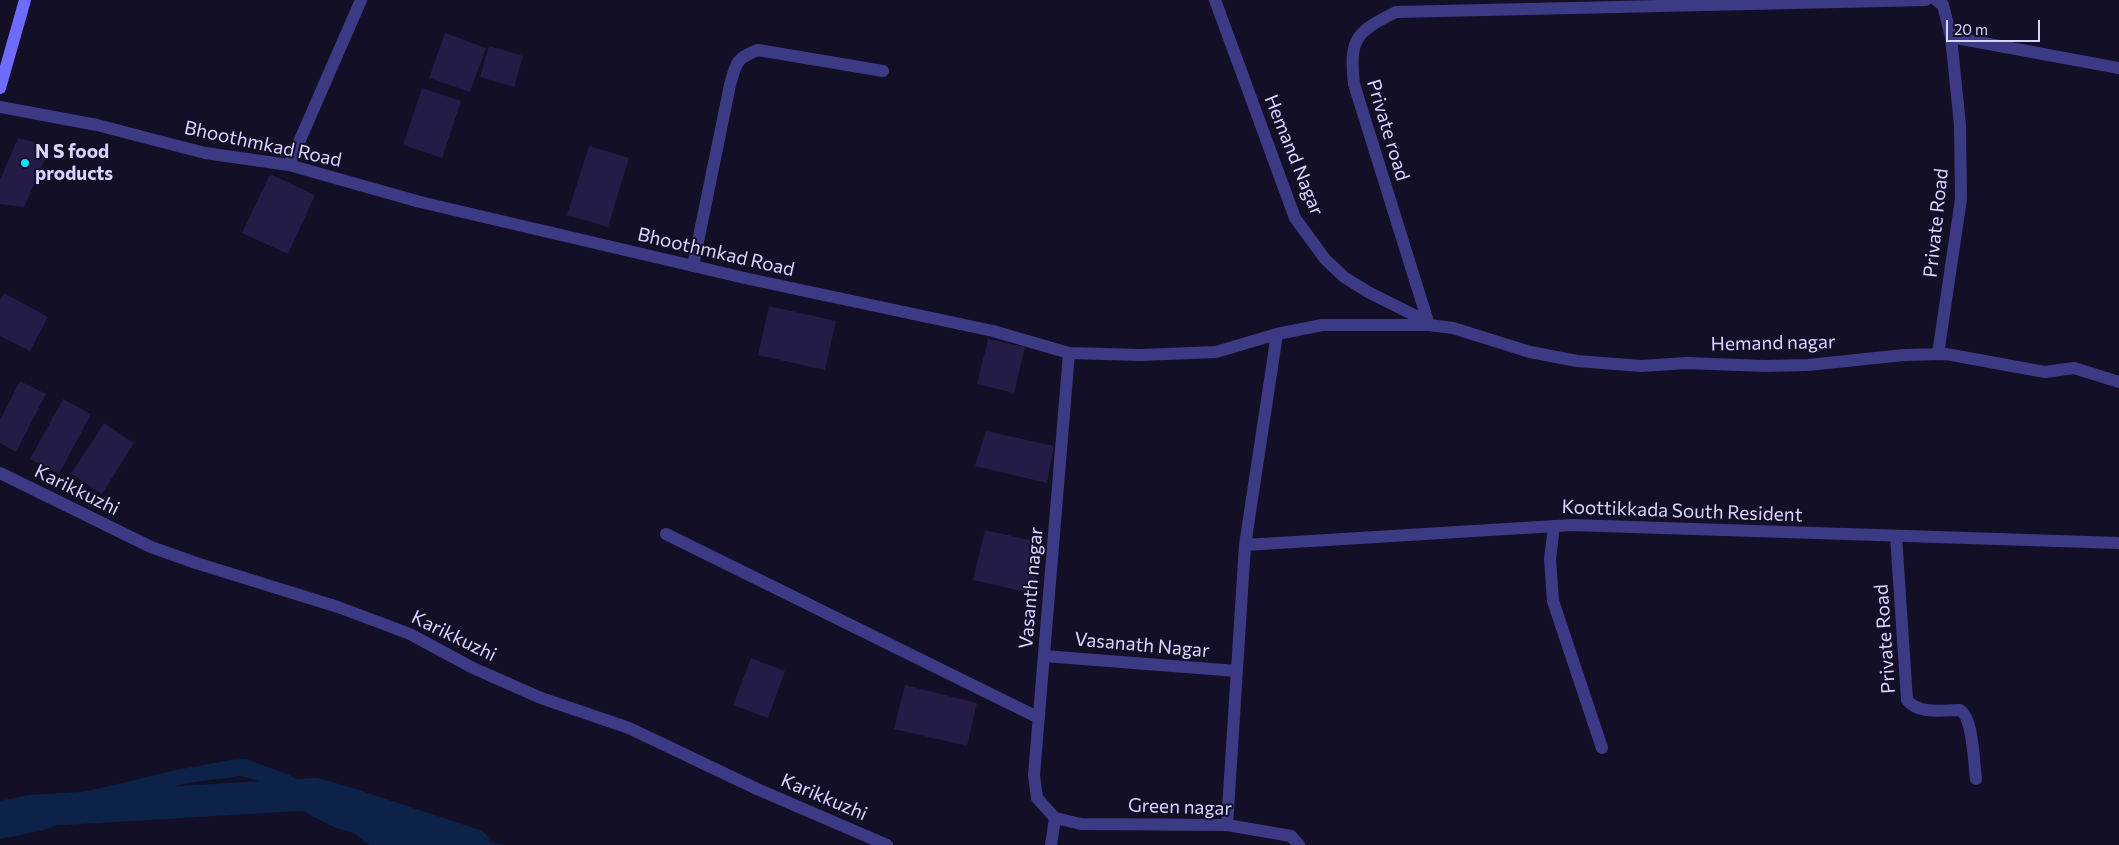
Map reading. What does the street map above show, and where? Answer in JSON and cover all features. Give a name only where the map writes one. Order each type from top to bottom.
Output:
[{"type":"main road","points":[[0,88],[25,0]]},
{"type":"street","points":[[289,165],[361,0]]},
{"type":"street","name":"Hemand Nagar","points":[[1215,0],[1295,218],[1324,259],[1344,277],[1368,292],[1420,318],[1429,325]]},
{"type":"street","name":"Private road","points":[[1429,325],[1354,84],[1353,48],[1366,28],[1396,12],[1647,4],[1926,0]]},
{"type":"street","points":[[1936,0],[1943,5],[1951,37],[2119,68]]},
{"type":"street","name":"Private Road","points":[[1938,354],[1961,199],[1960,124],[1951,37]]},
{"type":"street","points":[[693,266],[734,68],[743,56],[758,50],[883,71]]},
{"type":"street","name":"Bhoothmkad Road","points":[[0,107],[97,125],[205,153],[289,165],[420,202],[693,266],[993,331],[1069,353],[1140,355],[1216,352],[1277,334],[1322,325],[1429,325]]},
{"type":"street","name":"Hemand nagar","points":[[1429,325],[1453,328],[1530,352],[1577,361],[1641,366],[1686,363],[1765,366],[1808,365],[1904,355],[1938,354],[2045,372],[2074,368],[2119,382]]},
{"type":"street","points":[[1227,825],[1245,545],[1277,334]]},
{"type":"street","name":"Vasanth nagar","points":[[1055,818],[1037,798],[1034,775],[1069,353]]},
{"type":"street","name":"Karikkuzhi","points":[[0,473],[152,547],[196,564],[338,607],[410,634],[473,668],[541,698],[629,728],[757,789],[887,845]]},
{"type":"street","name":"Koottikkada South Resident","points":[[1245,545],[1582,525],[2119,543]]},
{"type":"street","points":[[1554,526],[1550,559],[1552,601],[1602,748]]},
{"type":"street","points":[[666,534],[1039,718]]},
{"type":"street","name":"Private Road","points":[[1896,536],[1908,700],[1913,707],[1924,710],[1960,710],[1965,712],[1969,722],[1976,779]]},
{"type":"street","name":"Vasanath Nagar","points":[[1044,656],[1237,671]]},
{"type":"street","points":[[1051,845],[1055,818]]},
{"type":"street","name":"Green nagar","points":[[1055,818],[1080,824],[1227,825],[1291,836],[1299,845]]},
{"type":"water","points":[[246,759],[287,774],[386,832],[421,838],[479,840],[504,845],[369,845],[354,833],[336,828],[310,815],[294,802],[256,780],[241,776],[187,783],[148,794],[104,812],[40,831],[0,839],[0,812],[176,770]]},
{"type":"building","points":[[445,33],[486,48],[470,92],[429,78]]},
{"type":"building","points":[[489,46],[523,56],[514,87],[480,77]]},
{"type":"building","points":[[422,88],[461,101],[442,158],[403,145]]},
{"type":"building","name":"N S food products","points":[[18,138],[51,146],[24,207],[0,204],[0,180]]},
{"type":"building","points":[[589,146],[629,158],[608,227],[567,215]]},
{"type":"building","points":[[270,174],[315,195],[288,254],[242,233]]},
{"type":"building","points":[[4,293],[48,317],[30,351],[0,336],[0,301]]},
{"type":"building","points":[[769,306],[836,321],[825,370],[758,355]]},
{"type":"building","points":[[988,339],[1025,347],[1014,393],[977,384]]},
{"type":"building","points":[[20,381],[46,394],[16,452],[0,443],[0,420]]},
{"type":"building","points":[[63,399],[91,414],[59,474],[30,459]]},
{"type":"building","points":[[104,423],[134,443],[102,494],[71,474]]},
{"type":"building","points":[[986,431],[1054,446],[1047,483],[975,466]]},
{"type":"building","points":[[985,530],[1043,543],[1031,593],[973,580]]},
{"type":"building","points":[[751,658],[785,671],[768,718],[733,705]]},
{"type":"building","points":[[905,685],[977,703],[967,746],[894,729]]},
{"type":"waterway","points":[[0,817],[30,811],[315,794],[474,845]]},
{"type":"place","name":"N S food products","points":[[25,163]]}]
